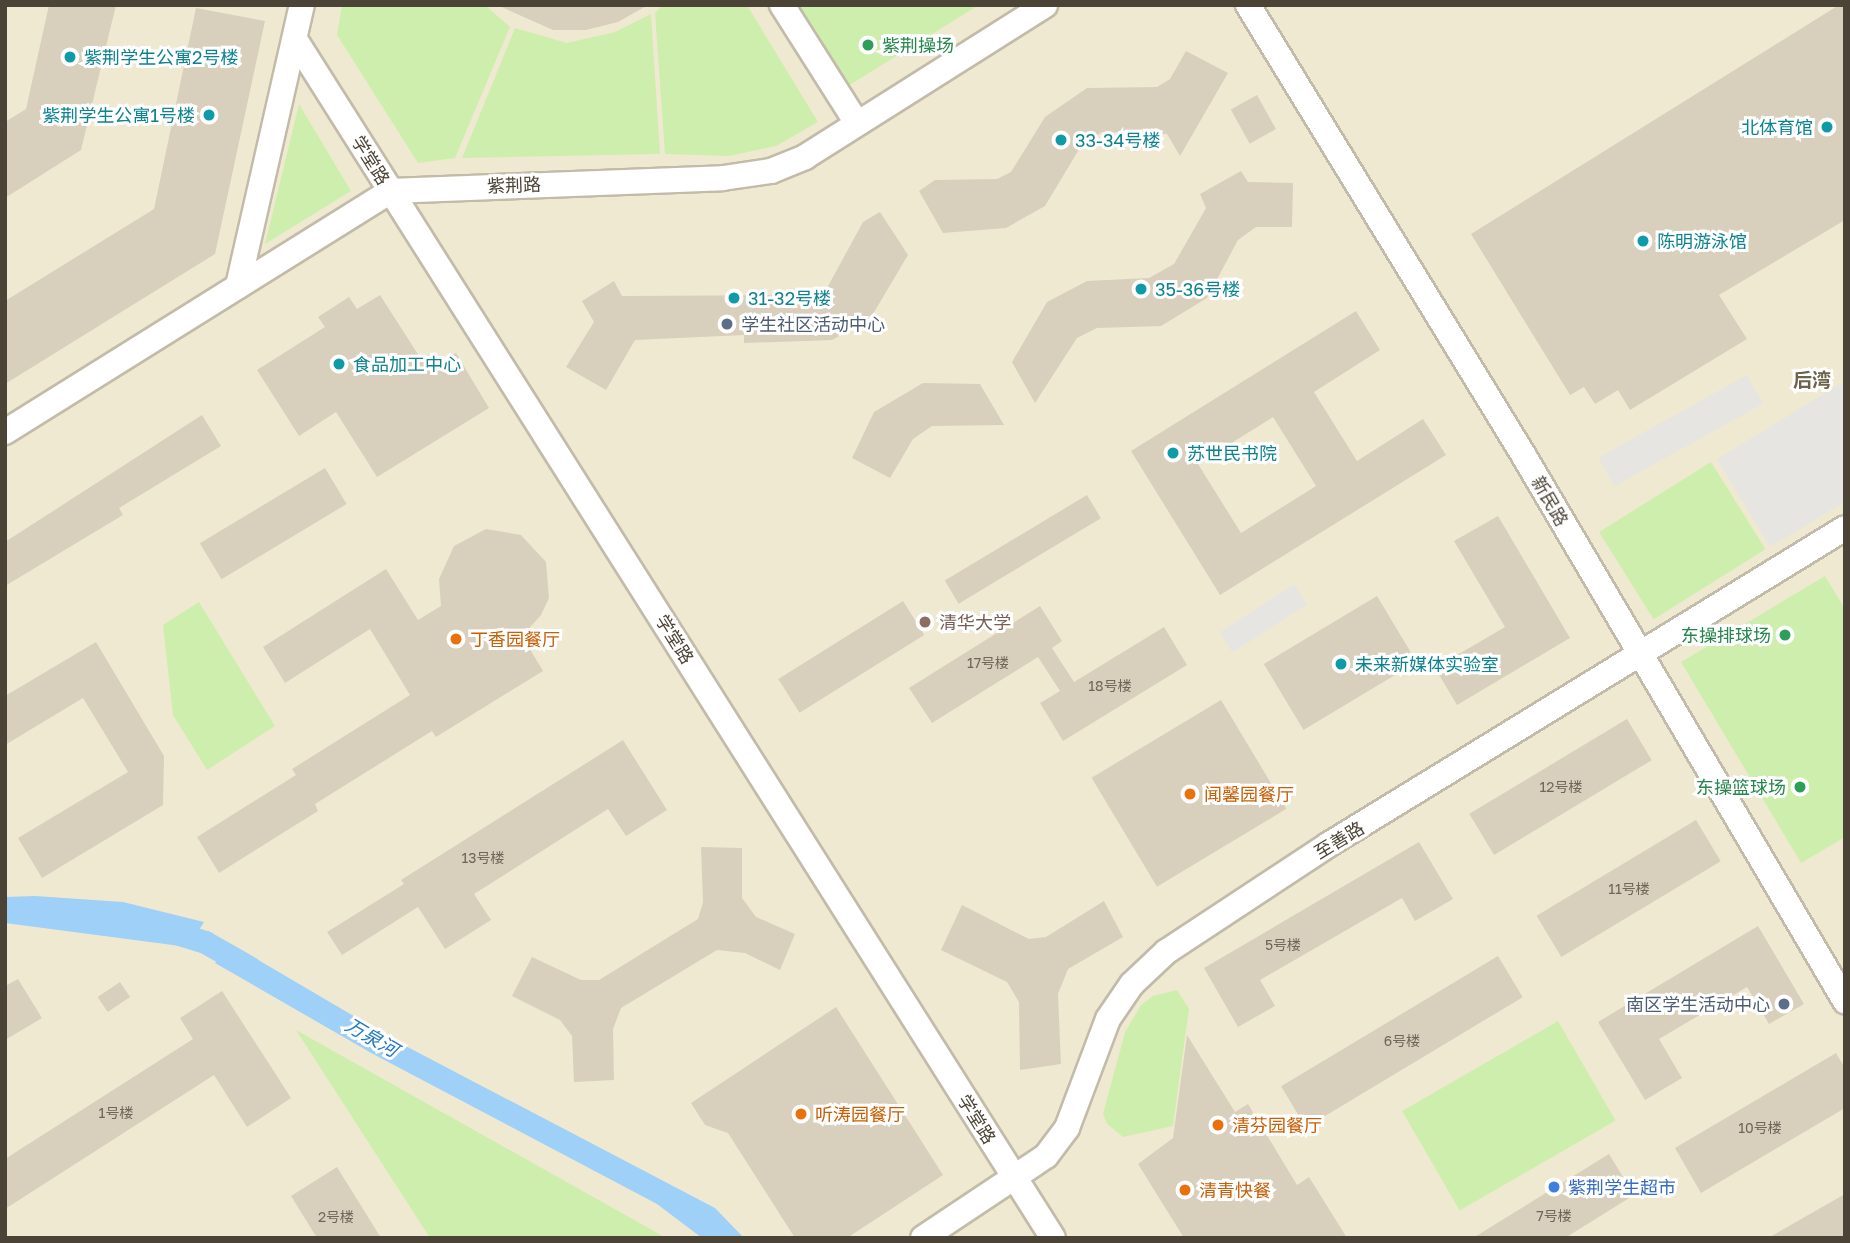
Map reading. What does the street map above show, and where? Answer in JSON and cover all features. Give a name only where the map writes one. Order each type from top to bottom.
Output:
[{"type":"street","points":[[239,286],[302,5]]},
{"type":"street","points":[[782,5],[857,124]]},
{"type":"street","name":"紫荆路","points":[[5,432],[390,191],[759,173],[806,157],[1045,5]]},
{"type":"street","name":"新民路","points":[[1248,5],[1396,243],[1845,1001]]},
{"type":"street","name":"学堂路","points":[[296,41],[1053,1238]]},
{"type":"street","name":"至善路","points":[[923,1238],[1015,1180],[1046,1156],[1067,1128],[1108,1020],[1132,984],[1166,952],[1328,845],[1845,528]]},
{"type":"shaded area","name":"清华大学","points":[[5,5],[1845,5],[1845,1238],[5,1238]]},
{"type":"shaded area","points":[[1747,375],[1763,404],[1614,486],[1598,457]]},
{"type":"shaded area","points":[[1843,382],[1845,502],[1770,547],[1717,459]]},
{"type":"shaded area","points":[[1294,584],[1307,604],[1232,653],[1219,632]]},
{"type":"green space","points":[[342,5],[485,5],[510,27],[455,158],[418,163],[337,35]]},
{"type":"green space","points":[[663,5],[747,5],[818,122],[776,146],[729,156],[665,154],[655,13]]},
{"type":"green space","name":"紫荆操场","points":[[798,5],[979,5],[848,86]]},
{"type":"green space","points":[[651,14],[660,154],[462,158],[515,28],[567,43],[615,32]]},
{"type":"green space","points":[[299,104],[351,191],[265,244]]},
{"type":"green space","points":[[1711,462],[1766,549],[1654,619],[1599,532]]},
{"type":"green space","points":[[1825,576],[1845,609],[1845,837],[1801,863],[1681,662]]},
{"type":"green space","points":[[199,602],[275,726],[207,770],[173,715],[163,625]]},
{"type":"green space","points":[[1177,990],[1189,1009],[1173,1126],[1123,1137],[1107,1124],[1103,1114],[1125,1032],[1141,1005],[1153,996]]},
{"type":"green space","points":[[1558,1021],[1616,1121],[1460,1211],[1402,1111]]},
{"type":"green space","points":[[296,1030],[661,1235],[663,1238],[430,1238]]},
{"type":"water","points":[[35,896],[123,902],[204,922],[188,947],[5,923],[5,897]]},
{"type":"water","points":[[231,944],[398,1042],[715,1208],[744,1238],[702,1238],[657,1204],[373,1054],[215,963]]},
{"type":"building","name":"紫荆学生公寓2号楼","points":[[49,5],[116,5],[81,150],[5,198],[5,122],[26,109]]},
{"type":"building","points":[[497,5],[648,5],[618,22],[586,30],[553,30]]},
{"type":"building","name":"陈明游泳馆","points":[[1839,5],[1845,5],[1845,220],[1719,295],[1747,339],[1630,410],[1618,390],[1595,404],[1584,387],[1570,395],[1471,234]]},
{"type":"building","name":"紫荆学生公寓1号楼","points":[[196,8],[265,21],[215,254],[5,384],[5,301],[154,209]]},
{"type":"building","name":"33-34号楼","points":[[1186,51],[1228,73],[1180,156],[1167,134],[1102,132],[1081,146],[1045,206],[1006,228],[943,233],[919,191],[935,180],[997,179],[1011,172],[1045,117],[1087,88],[1157,87],[1170,79]]},
{"type":"building","points":[[1257,95],[1276,129],[1250,144],[1231,110]]},
{"type":"building","name":"35-36号楼","points":[[1241,171],[1248,182],[1293,183],[1292,227],[1256,227],[1238,240],[1207,298],[1161,326],[1097,328],[1077,338],[1035,403],[1012,362],[1047,302],[1087,281],[1149,278],[1174,264],[1206,208],[1200,194]]},
{"type":"building","name":"31-32号楼","points":[[880,212],[908,255],[870,319],[832,340],[744,343],[744,335],[635,340],[606,390],[566,367],[594,322],[582,301],[614,281],[622,296],[815,295],[827,288],[863,222]]},
{"type":"building","points":[[380,295],[428,370],[456,353],[489,408],[377,477],[336,412],[299,436],[257,370],[325,327],[318,317],[349,297],[357,309]]},
{"type":"building","name":"苏世民书院","points":[[1356,311],[1380,350],[1314,392],[1357,461],[1423,419],[1446,455],[1220,595],[1131,451]],"holes":[[[1273,417],[1316,486],[1241,533],[1198,464]]]},
{"type":"building","points":[[923,383],[980,384],[1004,425],[932,426],[913,439],[890,478],[852,458],[874,412]]},
{"type":"building","points":[[202,415],[221,446],[119,508],[123,515],[5,586],[5,542]]},
{"type":"building","points":[[325,468],[347,504],[221,579],[200,543]]},
{"type":"building","points":[[1087,495],[1101,518],[959,604],[945,580]]},
{"type":"building","points":[[1498,516],[1570,638],[1457,705],[1435,668],[1505,627],[1454,541]]},
{"type":"building","points":[[486,529],[521,535],[546,562],[549,598],[541,615],[522,636],[543,671],[436,737],[432,731],[315,804],[318,811],[219,873],[197,837],[296,775],[292,769],[410,695],[370,629],[285,683],[263,647],[386,569],[418,620],[441,606],[439,579],[454,546]]},
{"type":"building","name":"未来新媒体实验室","points":[[1377,596],[1417,662],[1304,730],[1264,664]]},
{"type":"building","points":[[903,601],[924,635],[800,713],[778,679]]},
{"type":"building","points":[[1040,606],[1062,641],[1052,648],[1074,682],[1164,627],[1187,665],[1063,741],[1040,703],[1060,691],[1038,657],[932,723],[909,688]]},
{"type":"building","points":[[96,642],[164,756],[163,805],[42,878],[18,838],[128,772],[83,698],[5,745],[5,696]]},
{"type":"building","name":"闻馨园餐厅","points":[[1221,700],[1286,809],[1157,887],[1092,778]]},
{"type":"building","points":[[1627,719],[1652,760],[1494,855],[1469,814]]},
{"type":"building","points":[[623,740],[667,810],[626,836],[608,809],[474,894],[491,920],[445,949],[418,907],[342,955],[327,932],[404,884],[401,880]]},
{"type":"building","points":[[1696,820],[1721,861],[1561,957],[1537,916]]},
{"type":"building","points":[[1419,842],[1453,899],[1415,921],[1402,898],[1260,980],[1275,1006],[1238,1027],[1204,968]]},
{"type":"building","points":[[701,847],[742,848],[742,898],[756,917],[795,934],[780,970],[745,953],[717,950],[621,1008],[613,1029],[614,1080],[574,1082],[572,1036],[560,1020],[512,996],[532,957],[581,980],[599,980],[698,919],[703,902]]},
{"type":"building","points":[[1104,901],[1123,937],[1068,969],[1058,994],[1061,1064],[1020,1070],[1019,1002],[1007,982],[941,950],[962,905],[1029,939],[1046,937]]},
{"type":"building","points":[[1758,926],[1804,1004],[1769,1024],[1747,987],[1659,1039],[1682,1078],[1645,1100],[1598,1022]]},
{"type":"building","points":[[1498,956],[1523,997],[1306,1127],[1281,1086]]},
{"type":"building","points":[[18,979],[42,1018],[5,1040],[5,986]]},
{"type":"building","points":[[120,982],[130,997],[108,1012],[98,997]]},
{"type":"building","points":[[222,991],[291,1098],[247,1127],[214,1075],[5,1209],[5,1159],[193,1039],[180,1018]]},
{"type":"building","name":"听涛园餐厅","points":[[836,1007],[943,1175],[847,1238],[795,1238],[728,1133],[705,1125],[691,1103]]},
{"type":"building","name":"清芬园餐厅","points":[[1187,1035],[1235,1112],[1248,1104],[1297,1185],[1309,1177],[1347,1238],[1184,1238],[1138,1164],[1173,1138]]},
{"type":"building","points":[[1836,1053],[1845,1068],[1845,1108],[1701,1193],[1675,1148]]},
{"type":"building","points":[[1609,1154],[1634,1195],[1565,1238],[1473,1238]]},
{"type":"building","points":[[337,1167],[381,1238],[317,1238],[291,1196]]},
{"type":"building","points":[[1845,1194],[1845,1238],[1768,1238]]},
{"type":"waterway","name":"万泉河","points":[[166,930],[205,942],[249,967]]},
{"type":"place","name":"紫荆操场","points":[[868,45]]},
{"type":"place","name":"紫荆学生公寓2号楼","points":[[70,57]]},
{"type":"place","name":"紫荆学生公寓1号楼","points":[[209,115]]},
{"type":"place","name":"北体育馆","points":[[1827,127]]},
{"type":"place","name":"33-34号楼","points":[[1061,140]]},
{"type":"place","name":"陈明游泳馆","points":[[1643,241]]},
{"type":"place","name":"35-36号楼","points":[[1141,289]]},
{"type":"place","name":"31-32号楼","points":[[734,298]]},
{"type":"place","name":"学生社区活动中心","points":[[727,324]]},
{"type":"place","name":"食品加工中心","points":[[339,364]]},
{"type":"place","name":"苏世民书院","points":[[1173,453]]},
{"type":"place","name":"清华大学","points":[[925,622]]},
{"type":"place","name":"东操排球场","points":[[1785,635]]},
{"type":"place","name":"丁香园餐厅","points":[[456,639]]},
{"type":"place","name":"未来新媒体实验室","points":[[1341,664]]},
{"type":"place","name":"东操篮球场","points":[[1800,787]]},
{"type":"place","name":"闻馨园餐厅","points":[[1190,794]]},
{"type":"place","name":"南区学生活动中心","points":[[1784,1004]]},
{"type":"place","name":"听涛园餐厅","points":[[801,1114]]},
{"type":"place","name":"清芬园餐厅","points":[[1218,1125]]},
{"type":"place","name":"紫荆学生超市","points":[[1554,1187]]},
{"type":"place","name":"清青快餐","points":[[1185,1190]]},
{"type":"district","name":"后湾","points":[[1812,380]]}]
